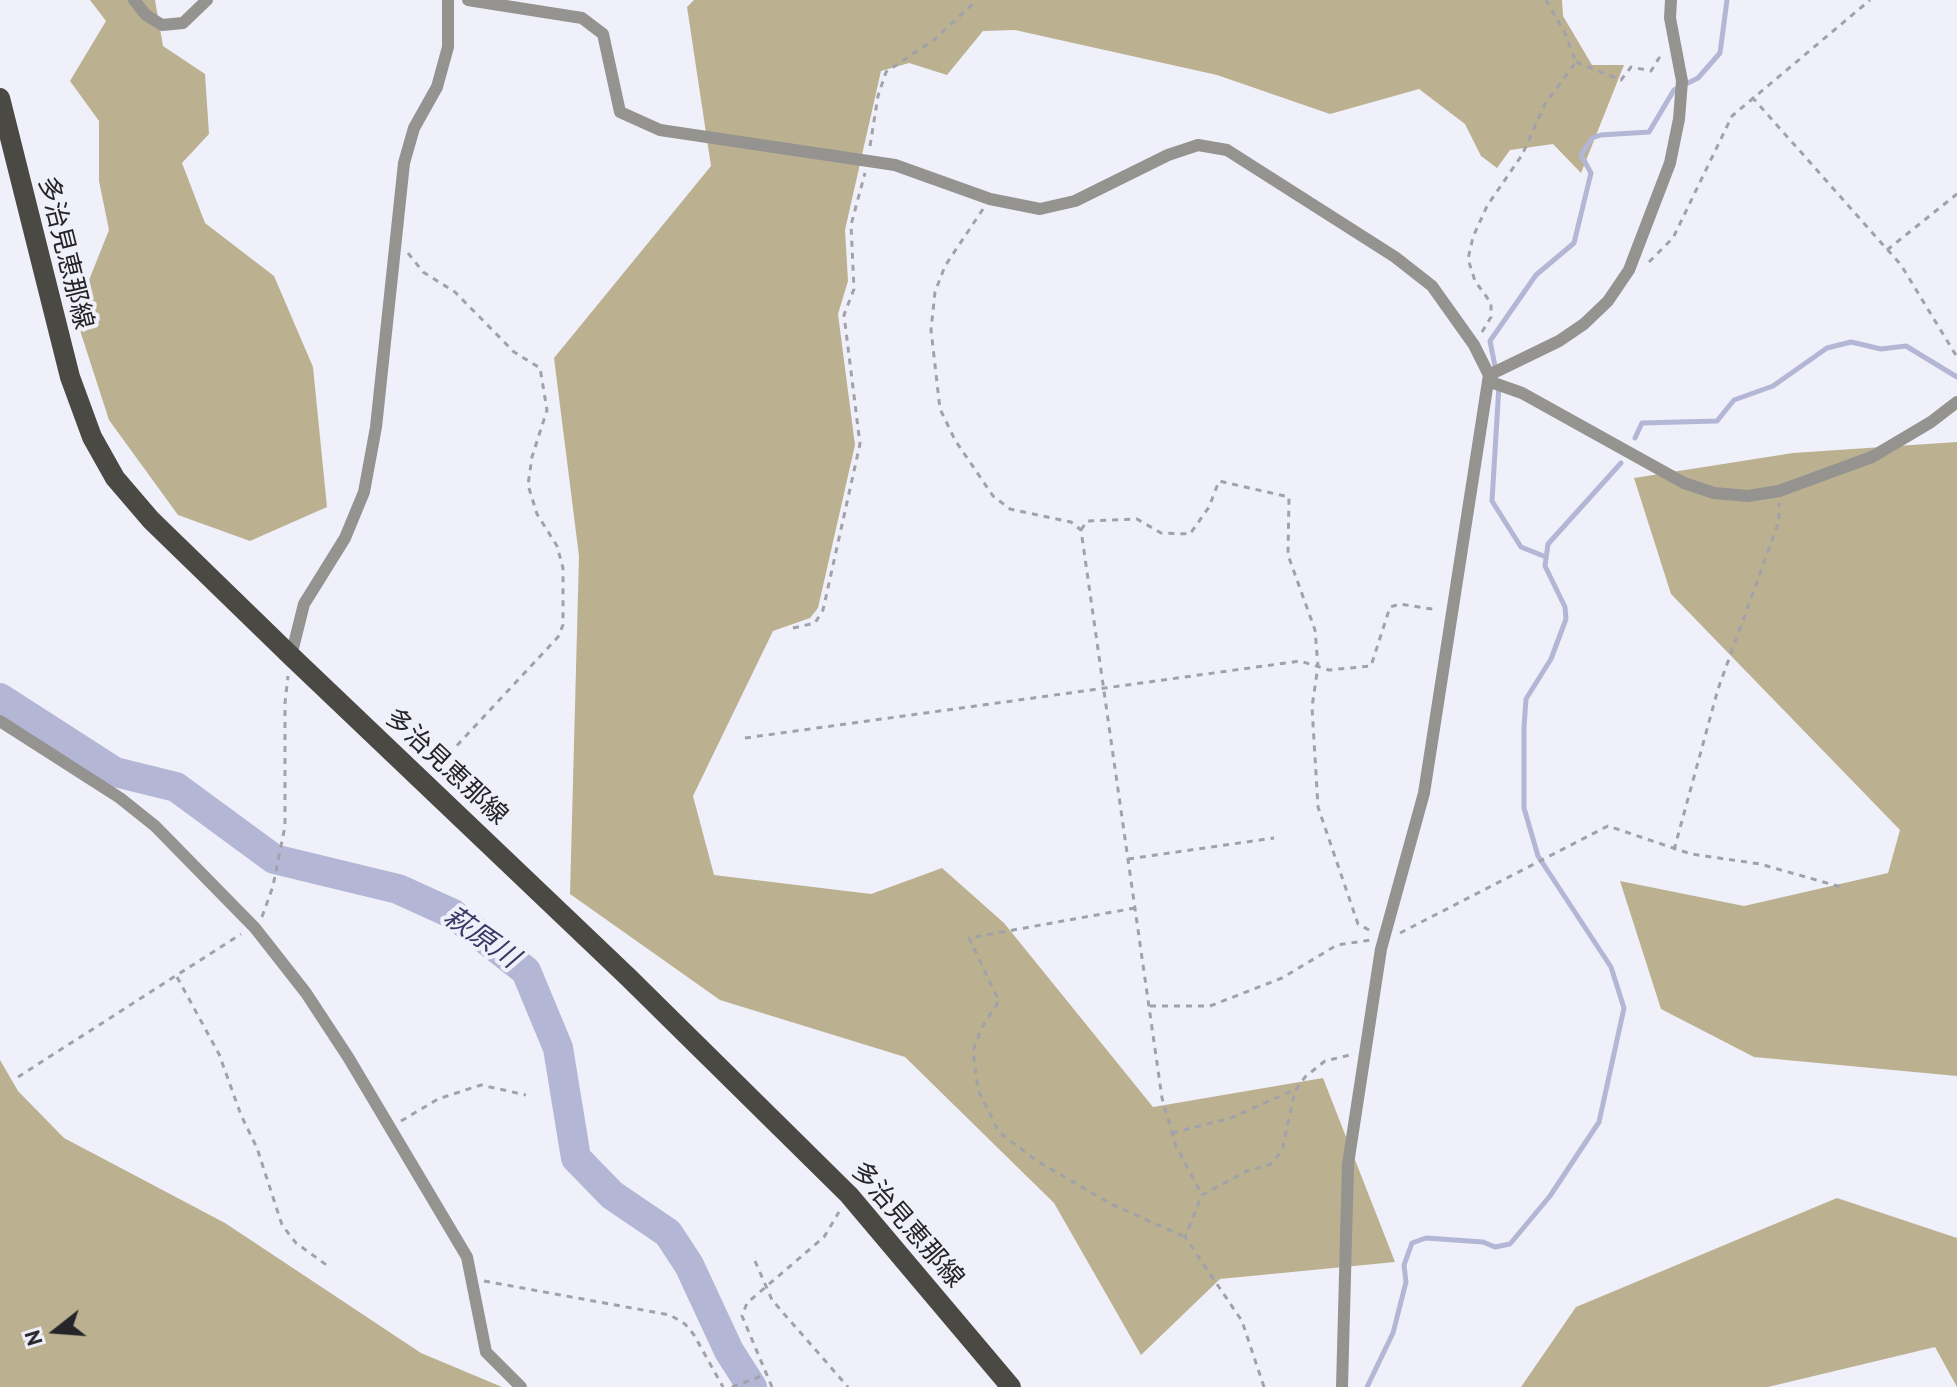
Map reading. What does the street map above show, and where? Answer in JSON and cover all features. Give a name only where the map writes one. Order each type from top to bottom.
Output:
[{"type":"main road","name":"多治見恵那線","points":[[0,98],[70,377],[92,437],[115,478],[151,520],[628,977],[849,1195],[1011,1387]]},
{"type":"street","points":[[134,0],[146,15],[162,25],[183,23],[207,0]]},
{"type":"street","points":[[291,656],[304,604],[345,538],[364,492],[376,427],[404,163],[414,128],[437,87],[448,47],[448,0]]},
{"type":"street","points":[[468,0],[582,18],[603,34],[620,112],[660,130],[919,171],[990,199],[1040,209],[1075,201],[1168,155],[1198,145],[1227,150],[1395,257],[1432,286],[1474,345],[1488,378],[1424,793],[1384,936],[1348,1164],[1342,1387]]},
{"type":"street","points":[[1488,378],[1559,341],[1608,301],[1629,270],[1670,163],[1682,97],[1682,81],[1670,18],[1671,0]]},
{"type":"street","points":[[1488,378],[1522,393],[1684,483],[1714,493],[1748,496],[1779,491],[1872,457],[1931,422],[1957,402]]},
{"type":"street","points":[[0,721],[155,826],[255,928],[323,1018],[467,1257],[486,1352],[521,1387]]},
{"type":"path","points":[[793,628],[815,623],[823,610],[860,444],[844,315],[854,289],[851,225],[868,161],[878,96],[886,72],[935,39],[977,0]]},
{"type":"path","points":[[1546,0],[1565,33],[1576,62],[1621,80],[1631,67],[1651,71],[1659,58],[1678,60]]},
{"type":"path","points":[[1640,269],[1673,238],[1732,116],[1870,0]]},
{"type":"path","points":[[1474,345],[1491,317],[1491,303],[1475,281],[1468,259],[1473,237],[1522,155],[1545,104],[1576,62]]},
{"type":"path","points":[[1752,97],[1901,265],[1957,357]]},
{"type":"path","points":[[1887,250],[1957,194]]},
{"type":"path","points":[[990,199],[945,266],[935,292],[931,330],[940,409],[955,440],[993,496],[1010,509],[1071,522],[1081,530]]},
{"type":"path","points":[[398,231],[410,256],[423,272],[455,292],[514,352],[540,368],[547,410],[532,457],[528,485],[537,514],[557,546],[563,568],[563,625],[558,637],[423,782]]},
{"type":"path","points":[[1202,1195],[1172,1133],[1162,1098],[1081,530],[1087,521],[1137,519],[1161,533],[1190,534],[1209,507],[1219,481],[1289,497],[1288,555],[1315,630],[1318,666],[1312,707],[1318,807],[1358,924],[1384,936]]},
{"type":"path","points":[[1674,850],[1718,689],[1779,521],[1779,491]]},
{"type":"path","points":[[745,738],[1300,661],[1329,670],[1371,666],[1390,607],[1400,604],[1450,612]]},
{"type":"path","points":[[18,1077],[255,928],[273,886],[285,826],[285,703],[291,656]]},
{"type":"path","points":[[1149,1006],[1210,1006],[1282,978],[1337,945],[1401,933],[1473,899],[1549,854],[1608,826],[1674,850],[1760,864],[1841,887]]},
{"type":"path","points":[[1128,859],[1274,838]]},
{"type":"path","points":[[1135,908],[969,938],[999,1001],[973,1051],[978,1090],[999,1132],[1037,1161],[1099,1197],[1185,1237],[1242,1321],[1264,1387]]},
{"type":"path","points":[[177,977],[219,1054],[241,1115],[257,1148],[282,1225],[296,1243],[328,1266]]},
{"type":"path","points":[[1185,1237],[1202,1195],[1247,1171],[1271,1164],[1282,1151],[1297,1089],[1325,1061],[1367,1052]]},
{"type":"path","points":[[391,1127],[438,1099],[481,1085],[526,1095]]},
{"type":"path","points":[[1172,1133],[1231,1118],[1283,1092],[1297,1089]]},
{"type":"path","points":[[772,1387],[763,1375],[742,1316],[747,1303],[824,1237],[849,1195]]},
{"type":"path","points":[[755,1261],[772,1300],[848,1387]]},
{"type":"path","points":[[472,1280],[670,1315],[685,1324],[694,1335],[723,1387]]},
{"type":"path","points":[[732,1387],[763,1375]]},
{"type":"shaded area","points":[[90,0],[155,0],[163,46],[205,74],[209,134],[182,163],[205,223],[274,276],[313,367],[327,507],[250,541],[178,515],[109,420],[75,315],[109,230],[99,181],[99,121],[70,81],[106,21]]},
{"type":"shaded area","points":[[694,0],[1562,0],[1563,16],[1592,65],[1624,65],[1581,173],[1553,144],[1510,150],[1497,168],[1481,156],[1465,124],[1419,89],[1330,114],[1217,75],[1015,30],[983,31],[947,75],[909,63],[881,71],[845,230],[848,281],[838,314],[855,445],[818,608],[810,618],[773,631],[693,796],[714,875],[871,894],[942,868],[1004,923],[1153,1107],[1323,1078],[1395,1262],[1220,1279],[1141,1355],[1054,1203],[905,1057],[720,1000],[570,894],[579,556],[554,358],[711,166],[687,7]]},
{"type":"shaded area","points":[[1957,442],[1957,1076],[1754,1057],[1661,1009],[1620,881],[1744,906],[1888,873],[1900,830],[1671,594],[1634,478],[1793,453]]},
{"type":"shaded area","points":[[0,1060],[18,1091],[64,1138],[225,1223],[421,1353],[502,1387],[0,1387]]},
{"type":"shaded area","points":[[1837,1198],[1957,1238],[1957,1387],[1935,1347],[1768,1387],[1521,1387],[1576,1307]]},
{"type":"waterway","points":[[1496,371],[1490,341],[1536,275],[1574,243],[1591,173],[1581,155],[1592,138],[1649,132],[1674,90],[1698,78],[1720,53],[1727,0]]},
{"type":"waterway","points":[[1635,438],[1642,423],[1717,421],[1734,400],[1773,386],[1827,348],[1851,342],[1881,349],[1906,346],[1957,377]]},
{"type":"waterway","points":[[1499,385],[1492,501],[1521,547],[1546,557]]},
{"type":"waterway","points":[[1367,1387],[1393,1333],[1406,1282],[1404,1265],[1412,1243],[1426,1238],[1483,1242],[1495,1247],[1510,1244],[1550,1196],[1599,1122],[1624,1008],[1611,967],[1538,856],[1524,808],[1524,727],[1526,699],[1551,659],[1566,619],[1565,607],[1545,566],[1548,544],[1621,463]]},
{"type":"waterway","name":"萩原川","points":[[0,698],[115,772],[176,787],[274,859],[398,889],[453,914],[526,971],[558,1048],[576,1158],[612,1195],[668,1233],[689,1265],[729,1351],[752,1387]]}]
